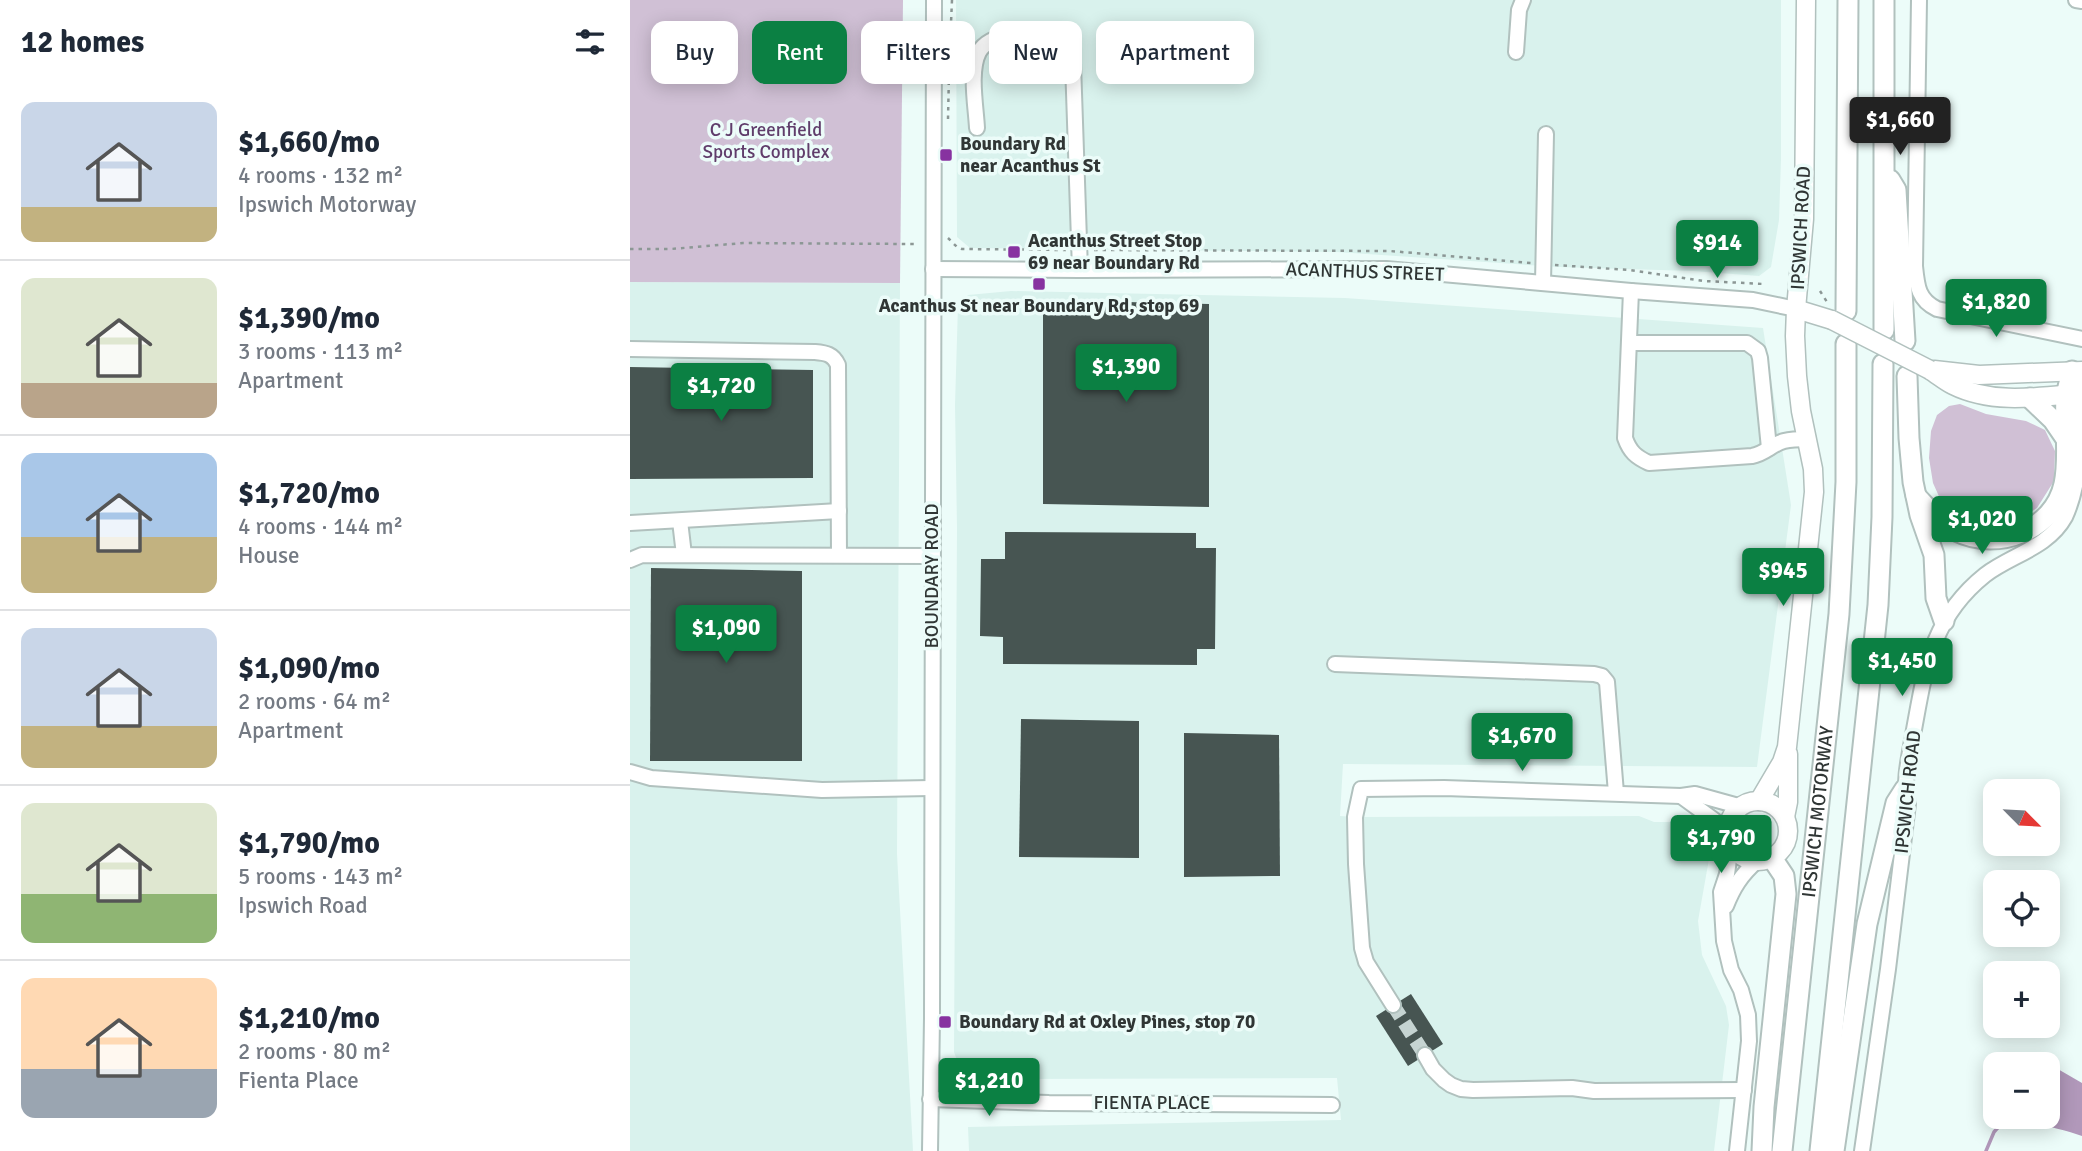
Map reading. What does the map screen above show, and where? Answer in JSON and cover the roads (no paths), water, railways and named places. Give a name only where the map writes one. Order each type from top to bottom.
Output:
[{"type":"highway","points":[[1837,312],[1847,0]]},
{"type":"highway","points":[[1884,0],[1884,330]]},
{"type":"highway","points":[[1884,171],[1896,190],[1905,341]]},
{"type":"highway","name":"IPSWICH MOTORWAY","points":[[1782,1151],[1839,614],[1846,482],[1846,344]]},
{"type":"highway","name":"IPSWICH MOTORWAY","points":[[1819,1151],[1878,605],[1882,517],[1883,364]]},
{"type":"highway","points":[[1916,496],[1938,519],[1958,532],[1991,539],[2025,533],[2052,511],[2060,496],[2067,463],[2066,439],[2076,393],[2077,371]]},
{"type":"highway","points":[[1907,376],[1909,438],[1916,496],[1934,555],[1936,598],[1944,621]]},
{"type":"highway","points":[[2030,398],[2053,421],[2066,439]]},
{"type":"highway","points":[[1834,1151],[1867,924],[1896,803],[1905,789]]},
{"type":"highway","points":[[1762,1151],[1786,884],[1784,876],[1765,860]]},
{"type":"main road","name":"IPSWICH ROAD","points":[[1750,804],[1782,762],[1787,747],[1813,514],[1813,469],[1797,376],[1796,309],[1804,219],[1806,0]]},
{"type":"main road","points":[[1796,309],[1837,312],[1954,385],[1973,392],[1993,397],[2030,398],[2076,393]]},
{"type":"main road","points":[[1930,370],[1979,375],[2077,371]]},
{"type":"main road","name":"IPSWICH ROAD","points":[[1785,817],[1788,802],[1787,747]]},
{"type":"main road","points":[[1750,804],[1774,806],[1785,817],[1788,835],[1785,844],[1780,852],[1765,860],[1742,857],[1730,840],[1731,819],[1750,804]]},
{"type":"street","name":"BOUNDARY ROAD","points":[[934,0],[934,21]]},
{"type":"street","points":[[1516,52],[1519,10],[1523,0]]},
{"type":"street","points":[[1919,0],[1915,266],[1917,284],[1925,302],[1937,309],[2082,339]]},
{"type":"street","points":[[2076,0],[2082,1]]},
{"type":"street","points":[[975,60],[981,48],[999,36],[1040,33],[1065,44],[1070,53],[1073,63],[1080,270]]},
{"type":"street","name":"BOUNDARY ROAD","points":[[930,1151],[934,84]]},
{"type":"street","points":[[975,84],[977,128]]},
{"type":"street","points":[[1543,282],[1546,134]]},
{"type":"street","name":"ACANTHUS STREET","points":[[933,269],[1385,269],[1753,300],[1796,309]]},
{"type":"street","points":[[1631,291],[1625,438],[1629,450],[1637,457],[1648,463],[1752,456],[1762,454],[1769,447],[1785,440],[1808,439]]},
{"type":"street","points":[[1629,343],[1747,343],[1754,347],[1760,358],[1769,447]]},
{"type":"street","points":[[630,349],[815,352],[827,353],[835,358],[838,365],[839,555]]},
{"type":"street","name":"IPSWICH ROAD","points":[[1862,1151],[1908,803],[1905,789],[1930,651],[1944,621],[1962,597],[1985,575],[2037,546],[2058,528],[2072,506],[2080,480],[2081,421],[2076,393]]},
{"type":"street","points":[[630,523],[839,511]]},
{"type":"street","points":[[680,521],[684,555]]},
{"type":"street","points":[[630,560],[642,555],[932,555]]},
{"type":"street","points":[[1335,664],[1594,674],[1602,677],[1607,682],[1616,793]]},
{"type":"street","points":[[630,772],[651,778],[822,790],[931,788]]},
{"type":"street","points":[[1393,1005],[1366,962],[1362,948],[1355,817],[1361,789],[1444,788],[1681,796],[1695,794],[1750,804]]},
{"type":"street","points":[[1681,796],[1714,820],[1730,840],[1727,874],[1721,892],[1724,941],[1731,970],[1741,990],[1748,1015],[1749,1041],[1737,1151]]},
{"type":"street","points":[[1723,914],[1744,872],[1765,860]]},
{"type":"street","points":[[1425,1055],[1433,1069],[1451,1085],[1473,1090],[1744,1090]]},
{"type":"street","name":"FIENTA PLACE","points":[[930,1099],[1332,1105]]},
{"type":"waterway","points":[[1986,1151],[1997,1129]]},
{"type":"tunnel","points":[[1393,1005],[1425,1055]]},
{"type":"place","name":"Boundary Rd near Acanthus St","points":[[946,155]]},
{"type":"place","name":"Acanthus Street Stop 69 near Boundary Rd","points":[[1014,252]]},
{"type":"place","name":"Acanthus St near Boundary Rd, stop 69","points":[[1039,284]]},
{"type":"place","name":"Boundary Rd at Oxley Pines, stop 70","points":[[945,1022]]},
{"type":"park label","name":"C J Greenfield Sports Complex","points":[[766,141]]}]
